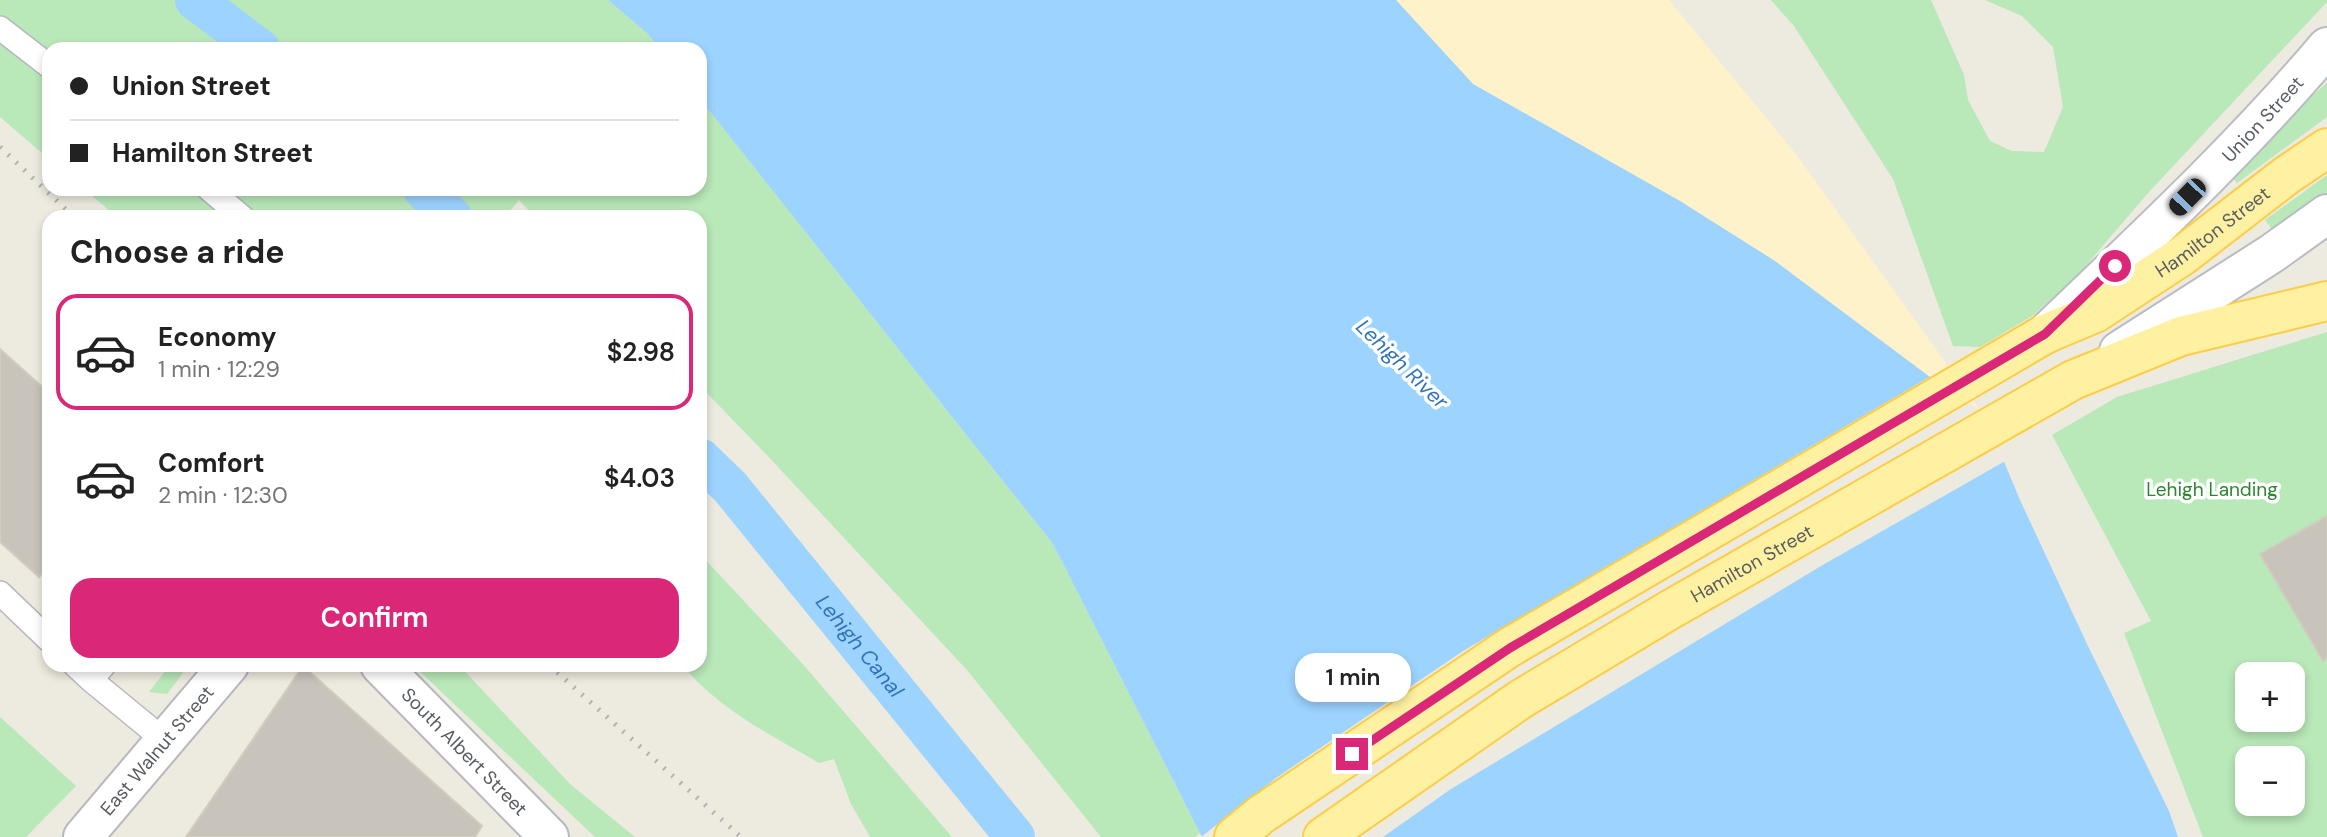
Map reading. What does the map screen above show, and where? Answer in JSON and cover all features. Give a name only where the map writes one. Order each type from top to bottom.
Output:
[{"type":"main road","name":"Union Street","points":[[2045,334],[2168,216],[2299,80],[2327,47]]},
{"type":"main road","name":"Hamilton Street","points":[[1234,837],[1262,814],[1510,648],[2045,334],[2095,313],[2182,256],[2287,175],[2327,148]]},
{"type":"main road","points":[[2073,380],[2271,254],[2327,214]]},
{"type":"main road","name":"Hamilton Street","points":[[1323,837],[1521,699],[1765,554],[2073,380],[2181,336],[2327,301]]},
{"type":"main road","name":"East Walnut Street","points":[[83,837],[223,672]]},
{"type":"main road","name":"South Albert Street","points":[[387,672],[549,837]]},
{"type":"lane","points":[[0,29],[42,61]]},
{"type":"lane","points":[[217,196],[234,210]]},
{"type":"lane","points":[[0,593],[42,633]]},
{"type":"lane","points":[[92,672],[132,716],[164,740]]},
{"type":"green space","points":[[0,0],[608,0],[654,42],[42,42],[42,153],[0,117]]},
{"type":"green space","points":[[1771,0],[1931,0],[1964,75],[1968,100],[1990,141],[2012,151],[2044,152],[2063,107],[2053,47],[2022,16],[1985,0],[2327,2],[2148,193],[2077,276],[2032,316],[1980,347],[1953,346],[1893,179],[1794,26]]},
{"type":"green space","points":[[2327,83],[2327,117],[2237,183],[2229,173],[2271,130]]},
{"type":"green space","points":[[707,108],[1053,544],[1200,833],[1195,837],[1101,837],[967,670],[707,393],[707,210],[528,210],[519,200],[511,210],[109,210],[92,196],[707,196]]},
{"type":"green space","points":[[2327,175],[2327,197],[2275,233],[2265,220]]},
{"type":"green space","name":"Lehigh Landing","points":[[2327,332],[2327,837],[2203,837],[2124,633],[2151,621],[2052,435],[2117,397]]},
{"type":"green space","points":[[707,561],[800,661],[952,837],[870,837],[851,804],[834,759],[819,763],[729,708],[689,672],[707,672]]},
{"type":"green space","points":[[165,672],[184,672],[167,694],[149,692]]},
{"type":"green space","points":[[420,672],[466,672],[570,784],[635,837],[595,837]]},
{"type":"green space","points":[[0,717],[76,786],[26,837],[0,837]]},
{"type":"sand","points":[[1396,0],[1669,0],[1796,154],[1986,419],[1775,261],[1680,201],[1473,84]]},
{"type":"water","name":"Lehigh River","points":[[608,0],[1396,0],[1473,84],[1680,201],[1775,261],[1986,419],[2020,500],[2169,811],[2178,837],[1202,837],[1053,544],[707,108],[707,42],[654,42]]},
{"type":"pier","points":[[1933,375],[1988,417],[2007,460],[1821,566],[1451,789],[1383,837],[1201,837],[1276,778],[1463,651]]},
{"type":"building","points":[[0,349],[42,387],[42,574],[39,577],[0,542]]},
{"type":"building","points":[[2327,516],[2327,658],[2323,661],[2260,554]]},
{"type":"building","points":[[299,672],[310,672],[482,826],[475,837],[186,837]]},
{"type":"waterway","name":"Lehigh Canal","points":[[195,0],[251,42]]},
{"type":"waterway","name":"Lehigh Canal","points":[[430,196],[445,210]]},
{"type":"waterway","name":"Lehigh Canal","points":[[707,465],[730,487],[1015,837]]},
{"type":"railway","points":[[0,147],[42,187]]},
{"type":"railway","points":[[52,196],[67,210]]},
{"type":"railway","points":[[557,672],[741,837]]},
{"type":"route","points":[[1352,754],[1510,648],[1774,490],[2045,334],[2115,266]]}]
